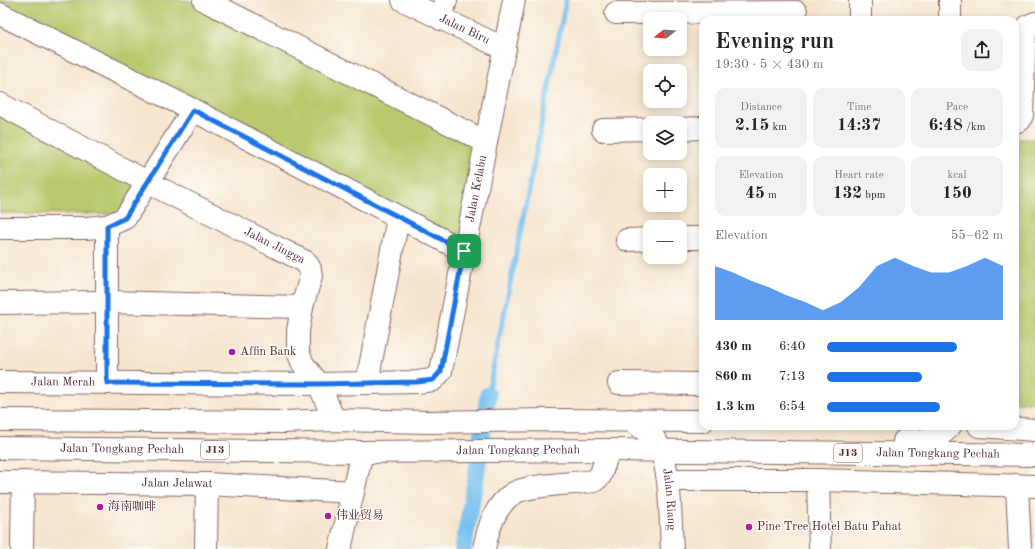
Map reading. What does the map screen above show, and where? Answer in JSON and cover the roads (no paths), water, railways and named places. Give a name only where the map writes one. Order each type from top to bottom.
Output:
[{"type":"street","points":[[204,0],[486,142]]},
{"type":"street","name":"Jalan Biru","points":[[403,0],[444,9],[504,49]]},
{"type":"street","name":"Jalan Kelabu","points":[[319,384],[417,382],[433,380],[441,371],[514,0]]},
{"type":"street","points":[[860,0],[860,16]]},
{"type":"street","points":[[950,0],[950,16]]},
{"type":"street","points":[[616,13],[796,11]]},
{"type":"street","points":[[2,18],[193,110],[464,251]]},
{"type":"street","points":[[1019,120],[1022,115],[1025,32],[1028,26],[1035,23]]},
{"type":"street","name":"Jalan Jingga","points":[[0,104],[147,182],[306,262],[310,269],[310,276],[302,307],[298,331],[298,352],[303,364],[319,384],[334,420]]},
{"type":"street","points":[[0,228],[86,228],[107,226],[125,218],[193,110]]},
{"type":"street","points":[[687,129],[699,128]]},
{"type":"street","points":[[603,130],[643,129]]},
{"type":"street","points":[[367,383],[398,218]]},
{"type":"street","points":[[107,226],[107,383]]},
{"type":"street","points":[[687,238],[699,238]]},
{"type":"street","points":[[627,240],[643,239]]},
{"type":"street","points":[[0,303],[108,302],[302,307]]},
{"type":"street","name":"Jalan Merah","points":[[0,382],[319,384]]},
{"type":"street","points":[[620,383],[699,384]]},
{"type":"street","points":[[0,420],[276,422],[334,420],[430,422],[548,420],[699,421]]},
{"type":"street","points":[[630,420],[646,431],[654,439],[662,451]]},
{"type":"street","points":[[1019,429],[1035,430]]},
{"type":"street","points":[[874,453],[893,443],[939,437],[946,430]]},
{"type":"street","points":[[955,430],[962,438],[968,440],[1002,442],[1029,455]]},
{"type":"street","name":"Jalan Tongkang Pechah","points":[[0,448],[362,452],[609,450],[1029,455]]},
{"type":"street","points":[[484,549],[487,532],[497,511],[504,501],[514,493],[527,488],[594,481],[600,476],[609,450]]},
{"type":"street","name":"Jalan Riang","points":[[662,451],[668,480],[672,549]]},
{"type":"street","points":[[340,549],[362,452]]},
{"type":"street","points":[[668,480],[818,480],[1026,486],[1020,549]]},
{"type":"street","points":[[818,480],[820,549]]},
{"type":"street","name":"Jalan Jelawat","points":[[0,482],[206,484],[353,492]]},
{"type":"street","points":[[22,549],[24,482]]},
{"type":"street","points":[[206,484],[206,549]]},
{"type":"waterway","points":[[488,395],[566,0]]},
{"type":"waterway","points":[[463,549],[475,483],[488,395]]},
{"type":"place","name":"Affin Bank","points":[[232,352]]},
{"type":"place","name":"海南咖啡","points":[[100,507]]},
{"type":"place","name":"伟业贸易","points":[[328,516]]},
{"type":"place","name":"Pine Tree Hotel Batu Pahat","points":[[749,527]]}]
